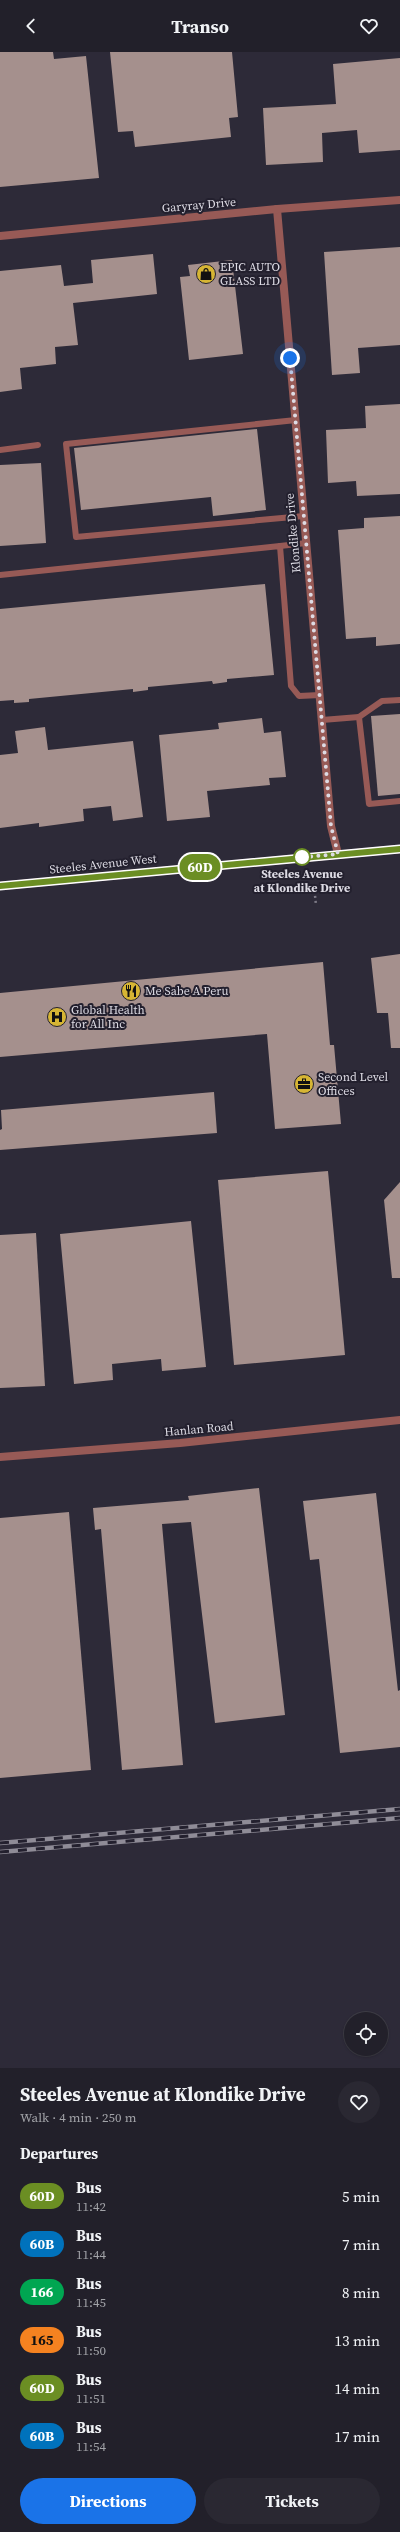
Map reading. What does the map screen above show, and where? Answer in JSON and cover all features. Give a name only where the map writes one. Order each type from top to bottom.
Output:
[{"type":"main road","name":"Steeles Avenue West","points":[[0,886],[400,849]]},
{"type":"street","name":"Garyray Drive","points":[[0,236],[277,209],[400,200]]},
{"type":"street","name":"Klondike Drive","points":[[277,209],[331,826],[338,854]]},
{"type":"street","name":"Hanlan Road","points":[[0,1457],[180,1443],[400,1420]]},
{"type":"lane","points":[[296,420],[66,444],[76,537],[304,516]]},
{"type":"lane","points":[[0,450],[38,445]]},
{"type":"lane","points":[[0,575],[306,543]]},
{"type":"lane","points":[[280,546],[292,690],[299,696],[320,695]]},
{"type":"lane","points":[[322,720],[359,717],[382,701],[400,700]]},
{"type":"lane","points":[[359,717],[369,804],[400,801]]},
{"type":"path","points":[[314,886],[316,905]]},
{"type":"building","points":[[0,52],[53,52],[54,59],[86,56],[99,178],[0,187]]},
{"type":"building","points":[[110,52],[232,52],[238,117],[229,118],[231,137],[135,147],[133,131],[118,132]]},
{"type":"building","points":[[400,58],[400,150],[359,153],[357,130],[322,133],[323,162],[266,165],[263,108],[336,104],[333,64]]},
{"type":"building","points":[[400,247],[400,345],[358,348],[360,373],[332,375],[324,252]]},
{"type":"building","points":[[153,254],[157,294],[73,303],[78,345],[55,347],[56,364],[20,368],[22,389],[0,392],[0,271],[61,265],[64,286],[93,283],[91,260]]},
{"type":"building","points":[[232,260],[243,354],[189,360],[180,277],[190,276],[188,265]]},
{"type":"building","points":[[400,404],[400,494],[357,496],[356,481],[328,483],[326,430],[366,428],[365,406]]},
{"type":"building","points":[[257,429],[266,510],[213,516],[211,497],[81,510],[74,448]]},
{"type":"building","points":[[41,463],[46,543],[0,546],[0,465]]},
{"type":"building","points":[[400,516],[400,644],[376,646],[376,637],[346,639],[338,530],[364,528],[364,518]]},
{"type":"building","points":[[265,584],[274,675],[227,679],[227,682],[213,684],[212,681],[148,687],[148,690],[133,692],[133,689],[29,699],[29,702],[14,703],[14,700],[0,701],[0,609]]},
{"type":"building","points":[[400,714],[400,794],[378,796],[371,716]]},
{"type":"building","points":[[262,718],[264,733],[281,731],[286,777],[269,778],[270,785],[207,791],[210,817],[167,821],[159,735],[219,729],[218,723]]},
{"type":"building","points":[[45,727],[48,750],[133,741],[143,817],[113,821],[111,806],[83,809],[84,821],[39,827],[39,823],[0,828],[0,755],[18,753],[15,731]]},
{"type":"building","points":[[400,954],[400,1048],[391,1048],[388,1013],[377,1013],[371,958]]},
{"type":"building","points":[[323,962],[330,1045],[334,1045],[341,1124],[275,1129],[267,1034],[0,1057],[0,993]]},
{"type":"building","points":[[214,1092],[217,1133],[0,1150],[0,1130],[2,1129],[1,1110]]},
{"type":"building","points":[[328,1171],[345,1355],[234,1365],[218,1180]]},
{"type":"building","points":[[400,1182],[400,1278],[392,1278],[384,1200]]},
{"type":"building","points":[[191,1221],[206,1367],[162,1371],[161,1359],[112,1364],[113,1380],[74,1384],[60,1234]]},
{"type":"building","points":[[36,1233],[45,1386],[0,1388],[0,1235]]},
{"type":"building","points":[[259,1488],[285,1715],[215,1723],[191,1522],[162,1524],[183,1765],[122,1770],[101,1529],[95,1530],[93,1508],[189,1500],[188,1496]]},
{"type":"building","points":[[376,1493],[398,1691],[400,1690],[400,1747],[340,1753],[319,1559],[310,1560],[303,1501]]},
{"type":"building","points":[[69,1512],[91,1770],[0,1778],[0,1518]]},
{"type":"railway","points":[[0,1843],[400,1809]]},
{"type":"railway","points":[[0,1852],[400,1818]]},
{"type":"bus line","name":"60D","points":[[0,886],[400,849]]},
{"type":"place","name":"EPIC AUTO GLASS LTD","points":[[206,274]]},
{"type":"place","name":"Steeles Avenue at Klondike Drive","points":[[302,857]]},
{"type":"place","name":"Me Sabe A Peru","points":[[131,991]]},
{"type":"place","name":"Global Health for All Inc","points":[[57,1017]]},
{"type":"place","name":"Second Level Offices","points":[[304,1084]]},
{"type":"route","points":[[290,358],[331,826],[338,854],[295,858],[302,857]]}]
